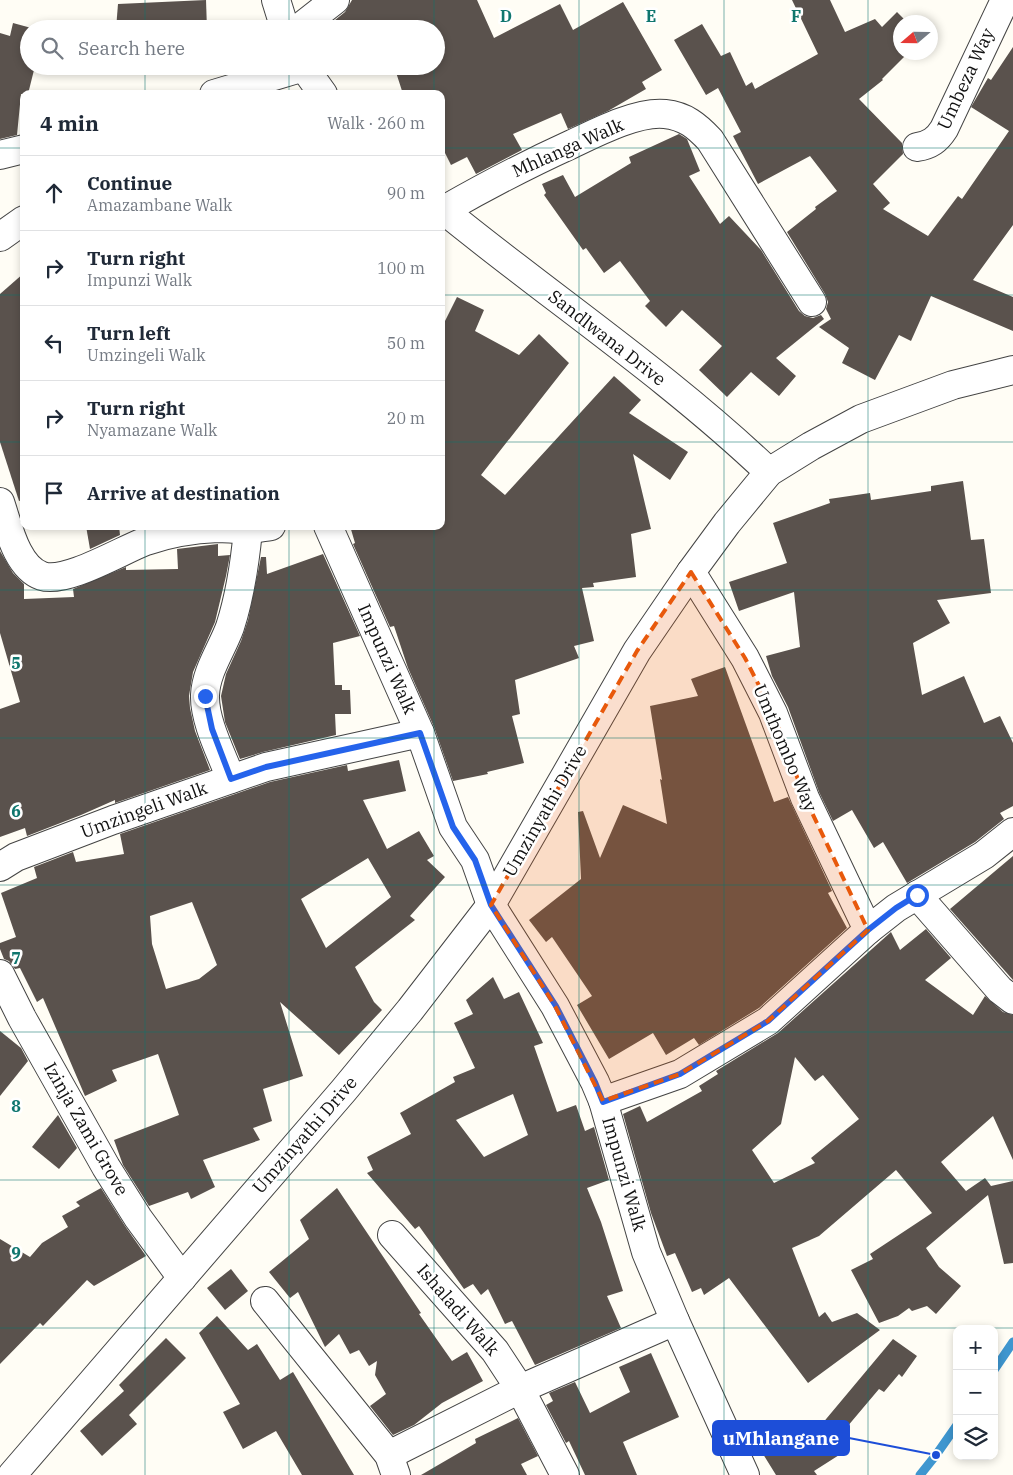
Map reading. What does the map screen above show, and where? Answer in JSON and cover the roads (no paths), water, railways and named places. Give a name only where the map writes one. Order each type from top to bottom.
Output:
[{"type":"street","points":[[276,0],[282,20]]},
{"type":"street","points":[[309,20],[335,0]]},
{"type":"street","name":"Umbeza Way","points":[[917,147],[931,144],[944,129],[1005,0]]},
{"type":"street","points":[[227,90],[277,75]]},
{"type":"street","points":[[310,75],[320,90]]},
{"type":"street","name":"Mhlanga Walk","points":[[445,207],[528,164],[615,124],[643,116],[676,115],[698,128],[710,140],[812,302]]},
{"type":"street","points":[[0,155],[20,150]]},
{"type":"street","name":"Sandlwana Drive","points":[[445,211],[626,351],[740,445],[769,472]]},
{"type":"street","points":[[0,237],[20,223]]},
{"type":"street","name":"Umzinyathi Drive","points":[[12,1475],[386,1040],[491,905],[637,651],[727,523],[769,472],[811,446],[861,419],[953,385],[1013,370]]},
{"type":"street","points":[[1,509],[12,539],[26,565],[43,576],[56,577],[70,574],[172,533],[201,530]]},
{"type":"street","points":[[231,779],[212,729],[205,696],[208,680],[230,627],[258,530]]},
{"type":"street","name":"Impunzi Walk","points":[[330,530],[420,733],[453,827],[475,860],[491,905],[556,1006],[595,1082],[603,1102],[646,1252],[745,1475]]},
{"type":"street","name":"Umthombo Way","points":[[691,572],[745,658],[773,713],[805,798],[868,930]]},
{"type":"street","name":"Umzingeli Walk","points":[[8,862],[113,820],[231,779],[273,766],[420,733]]},
{"type":"street","points":[[603,1102],[680,1074],[768,1021],[868,930],[896,908],[984,855],[1013,832]]},
{"type":"street","points":[[917,895],[1000,990],[1013,1000]]},
{"type":"street","name":"Izinja Zami Grove","points":[[0,974],[22,1018],[106,1167],[138,1218],[182,1278]]},
{"type":"street","name":"Ishaladi Walk","points":[[392,1235],[495,1351],[520,1389],[565,1475]]},
{"type":"street","points":[[265,1301],[392,1465],[520,1389],[675,1321]]},
{"type":"waterway","points":[[998,1364],[1013,1342]]},
{"type":"waterway","points":[[920,1475],[953,1431]]},
{"type":"place","name":"uMhlangane","points":[[936,1455]]}]
